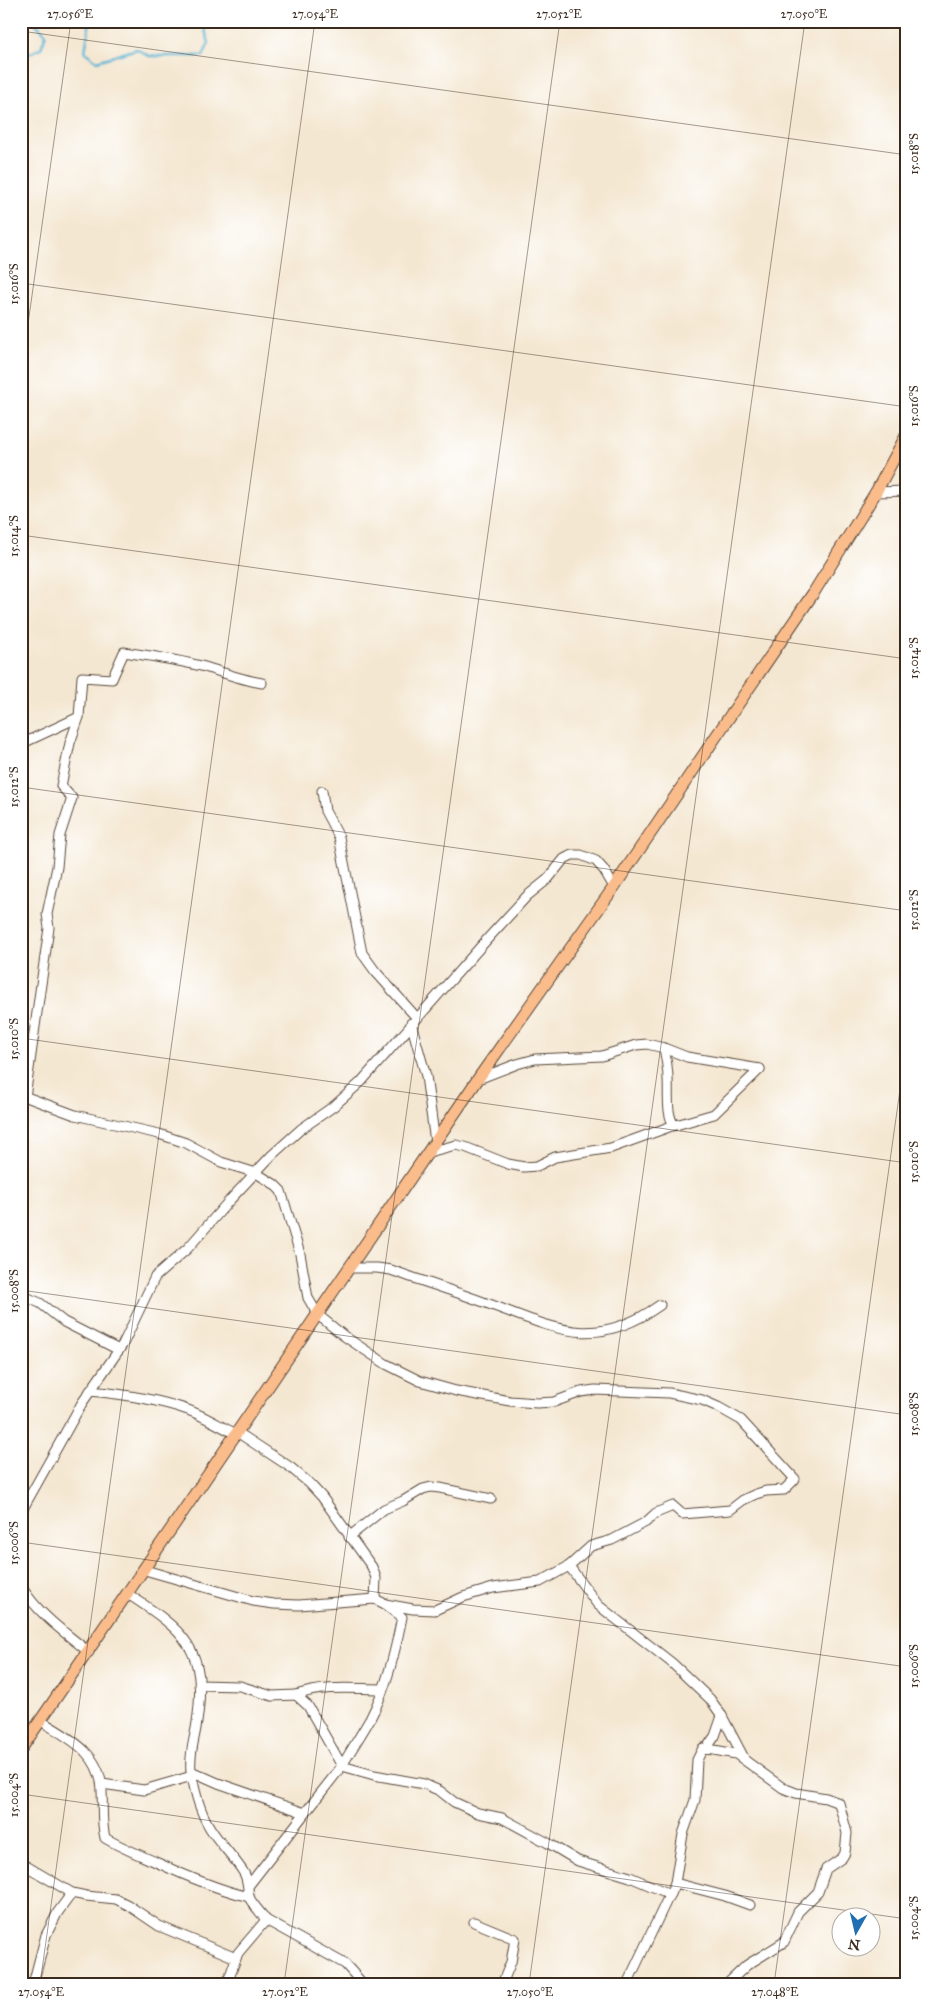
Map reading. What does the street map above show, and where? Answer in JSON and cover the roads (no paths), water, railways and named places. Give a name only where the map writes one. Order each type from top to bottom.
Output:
[{"type":"main road","points":[[21,1749],[145,1570],[236,1433],[318,1316],[478,1079],[614,887],[814,592],[876,492],[907,434]]},
{"type":"street","points":[[876,492],[907,491]]},
{"type":"street","points":[[262,683],[245,681],[183,662],[124,652],[112,679],[82,677],[78,717],[70,743],[61,786],[72,798],[60,834],[57,867],[50,894],[47,914],[49,928],[23,1096],[75,1115],[159,1134],[186,1143],[220,1162],[256,1173],[274,1184],[281,1191],[300,1254],[308,1298],[318,1316],[386,1364],[420,1381],[456,1391],[510,1401],[537,1403],[554,1402],[581,1392],[595,1390],[669,1393],[702,1400],[741,1420],[795,1479],[784,1490],[766,1491],[756,1494],[742,1500],[730,1510],[723,1512],[682,1514],[673,1506],[656,1513],[646,1522],[612,1540],[591,1546],[569,1566],[540,1582],[493,1588],[463,1597],[435,1610],[414,1609],[385,1604]]},
{"type":"street","points":[[21,744],[78,717]]},
{"type":"street","points":[[322,791],[325,811],[339,837],[362,952],[414,1020],[426,1076],[432,1147],[456,1145],[508,1164],[524,1167],[537,1166],[555,1157],[611,1148],[714,1114],[760,1069],[687,1057],[647,1044],[636,1045],[602,1056],[535,1059],[478,1079]]},
{"type":"street","points":[[21,1512],[90,1391],[119,1350],[155,1277],[188,1248],[272,1155],[301,1128],[334,1106],[361,1082],[414,1020],[527,896],[548,879],[564,859],[572,855],[581,855],[596,861],[614,887]]},
{"type":"street","points":[[664,1048],[670,1113],[674,1126]]},
{"type":"street","points":[[350,1268],[391,1270],[487,1303],[544,1326],[569,1330],[608,1330],[628,1324],[660,1305]]},
{"type":"street","points":[[21,1295],[40,1303],[64,1322],[119,1350]]},
{"type":"street","points":[[90,1391],[158,1402],[188,1410],[236,1433],[290,1467],[322,1497],[375,1572],[375,1599]]},
{"type":"street","points":[[349,1537],[384,1509],[403,1501],[423,1489],[431,1487],[440,1488],[491,1500]]},
{"type":"street","points":[[569,1566],[598,1606],[691,1680],[710,1699],[722,1716],[744,1758]]},
{"type":"street","points":[[145,1570],[253,1601],[274,1604],[299,1605],[375,1599],[402,1617],[396,1648],[383,1689],[370,1718],[342,1766],[249,1885]]},
{"type":"street","points":[[21,1586],[29,1599],[43,1614],[89,1652]]},
{"type":"street","points":[[128,1594],[173,1625],[186,1639],[195,1655],[199,1686],[198,1718],[190,1758],[192,1773],[210,1828],[233,1856],[245,1875],[249,1885],[250,1897],[266,1920],[345,1964],[363,1984]]},
{"type":"street","points":[[199,1686],[240,1686],[272,1696],[296,1695],[311,1690],[333,1688],[383,1689]]},
{"type":"street","points":[[296,1695],[308,1706],[342,1766],[374,1775],[424,1784],[440,1791],[454,1802],[478,1813],[502,1818],[578,1861],[630,1877],[670,1894]]},
{"type":"street","points":[[706,1749],[714,1736],[722,1716]]},
{"type":"street","points":[[41,1721],[74,1740],[90,1755],[102,1784],[101,1825],[105,1838],[120,1847],[190,1878],[218,1889],[250,1897]]},
{"type":"street","points":[[627,1984],[675,1883],[683,1834],[694,1800],[696,1760],[703,1748],[736,1754],[770,1778],[796,1793],[839,1802],[847,1832],[846,1848],[842,1858],[826,1869],[818,1892],[798,1912],[784,1942],[747,1965],[727,1984]]},
{"type":"street","points":[[102,1784],[144,1790],[192,1773],[235,1790],[305,1813]]},
{"type":"street","points":[[21,1863],[72,1893],[116,1899],[128,1904],[159,1926],[236,1958]]},
{"type":"street","points":[[675,1883],[725,1896],[750,1905]]},
{"type":"street","points":[[33,1984],[46,1935],[58,1912],[72,1893]]},
{"type":"street","points":[[227,1984],[236,1958],[266,1920]]},
{"type":"street","points":[[474,1922],[515,1940],[511,1962],[502,1984]]},
{"type":"waterway","points":[[21,58],[41,48],[46,34],[33,21]]},
{"type":"waterway","points":[[90,21],[85,52],[97,61],[137,49],[149,56],[203,56],[209,43],[204,27],[199,21]]}]
